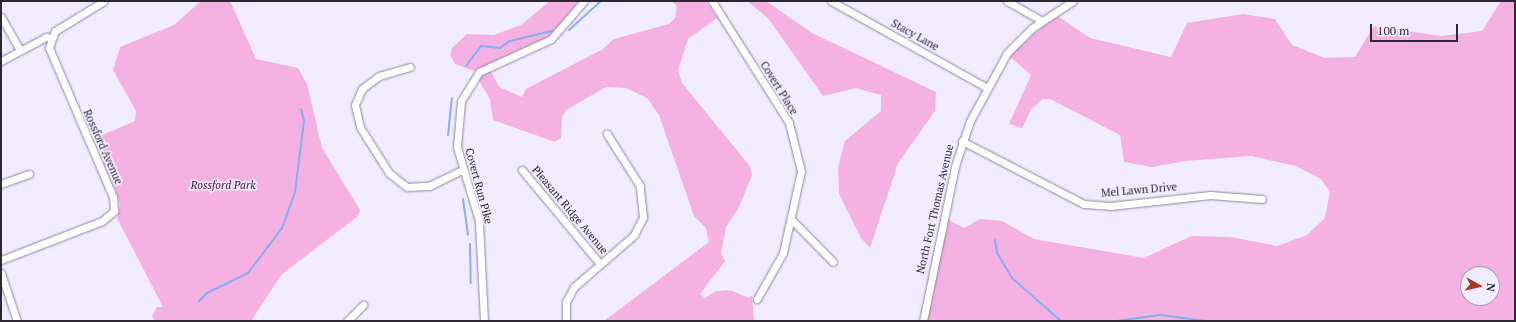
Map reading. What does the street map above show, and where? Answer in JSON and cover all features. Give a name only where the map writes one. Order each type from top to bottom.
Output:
[{"type":"street","points":[[1,61],[46,37],[51,38],[59,28],[104,1]]},
{"type":"street","name":"Covert Run Pike","points":[[484,321],[479,221],[462,170],[457,148],[457,117],[470,81],[487,67],[551,38],[584,1]]},
{"type":"street","name":"Covert Place","points":[[712,1],[789,123],[802,177],[793,221],[775,272],[757,299]]},
{"type":"street","name":"Stacy Lane","points":[[831,1],[987,88]]},
{"type":"street","points":[[1007,1],[1042,21]]},
{"type":"street","name":"North Fort Thomas Avenue","points":[[923,321],[962,141],[987,88],[1007,53],[1042,21],[1073,1]]},
{"type":"street","points":[[1,17],[20,50]]},
{"type":"street","name":"Rossford Avenue","points":[[1,260],[102,221],[114,211],[113,197],[50,57],[51,38]]},
{"type":"street","points":[[410,67],[379,76],[362,90],[356,105],[360,127],[389,173],[407,187],[429,186],[462,170]]},
{"type":"street","points":[[566,321],[571,291],[634,235],[644,207],[637,181],[607,134]]},
{"type":"street","name":"Mel Lawn Drive","points":[[962,141],[1084,204],[1111,206],[1210,195],[1262,198]]},
{"type":"street","name":"Pleasant Ridge Avenue","points":[[522,170],[600,264]]},
{"type":"street","points":[[1,184],[29,174]]},
{"type":"street","points":[[793,221],[833,262]]},
{"type":"street","points":[[1,273],[17,321]]},
{"type":"street","points":[[347,321],[363,305]]},
{"type":"green space","name":"Rossford Park","points":[[201,1],[230,1],[256,59],[298,68],[307,84],[322,148],[360,210],[357,217],[282,274],[251,321],[155,321],[152,316],[157,307],[163,307],[117,218],[120,205],[117,193],[93,139],[135,121],[136,111],[113,70],[120,47],[174,25]]},
{"type":"green space","points":[[550,1],[579,1],[550,36],[474,71],[455,64],[450,55],[452,48],[467,34],[494,35],[521,25]]},
{"type":"green space","points":[[671,1],[706,1],[717,18],[688,39],[678,70],[682,83],[749,165],[752,175],[739,207],[726,227],[721,253],[725,261],[700,294],[705,298],[716,291],[730,290],[749,298],[752,295],[754,321],[604,321],[709,242],[706,228],[694,216],[659,115],[647,98],[626,88],[606,87],[566,110],[562,117],[561,138],[555,142],[493,120],[490,99],[479,81],[480,76],[491,71],[499,87],[522,97],[526,89],[603,49],[614,39],[669,24],[675,18],[677,6]]},
{"type":"green space","points":[[747,1],[766,1],[812,33],[936,92],[935,111],[898,163],[870,248],[861,238],[839,194],[838,167],[845,141],[881,111],[881,95],[856,88],[823,96],[768,18]]},
{"type":"green space","points":[[1501,1],[1515,1],[1514,321],[926,321],[947,219],[964,228],[980,219],[1002,221],[1034,239],[1144,258],[1191,236],[1230,237],[1277,246],[1307,235],[1325,218],[1330,192],[1321,179],[1296,166],[1251,156],[1185,161],[1152,167],[1124,162],[1120,135],[1050,99],[1043,99],[1032,108],[1022,128],[1009,124],[1031,75],[1009,56],[1056,15],[1090,38],[1171,57],[1187,23],[1243,14],[1275,19],[1292,45],[1325,58],[1355,57],[1374,26],[1441,36],[1482,31]]},
{"type":"waterway","points":[[569,30],[601,1]]},
{"type":"waterway","points":[[466,66],[481,46],[500,48],[510,41],[552,31]]},
{"type":"waterway","points":[[448,135],[452,98]]},
{"type":"waterway","points":[[199,301],[207,293],[248,273],[282,228],[295,192],[304,121],[301,109]]},
{"type":"waterway","points":[[463,199],[468,235]]},
{"type":"waterway","points":[[995,240],[997,253],[1012,278],[1061,321]]},
{"type":"waterway","points":[[470,244],[471,283]]},
{"type":"waterway","points":[[1117,321],[1160,315],[1206,321]]}]
